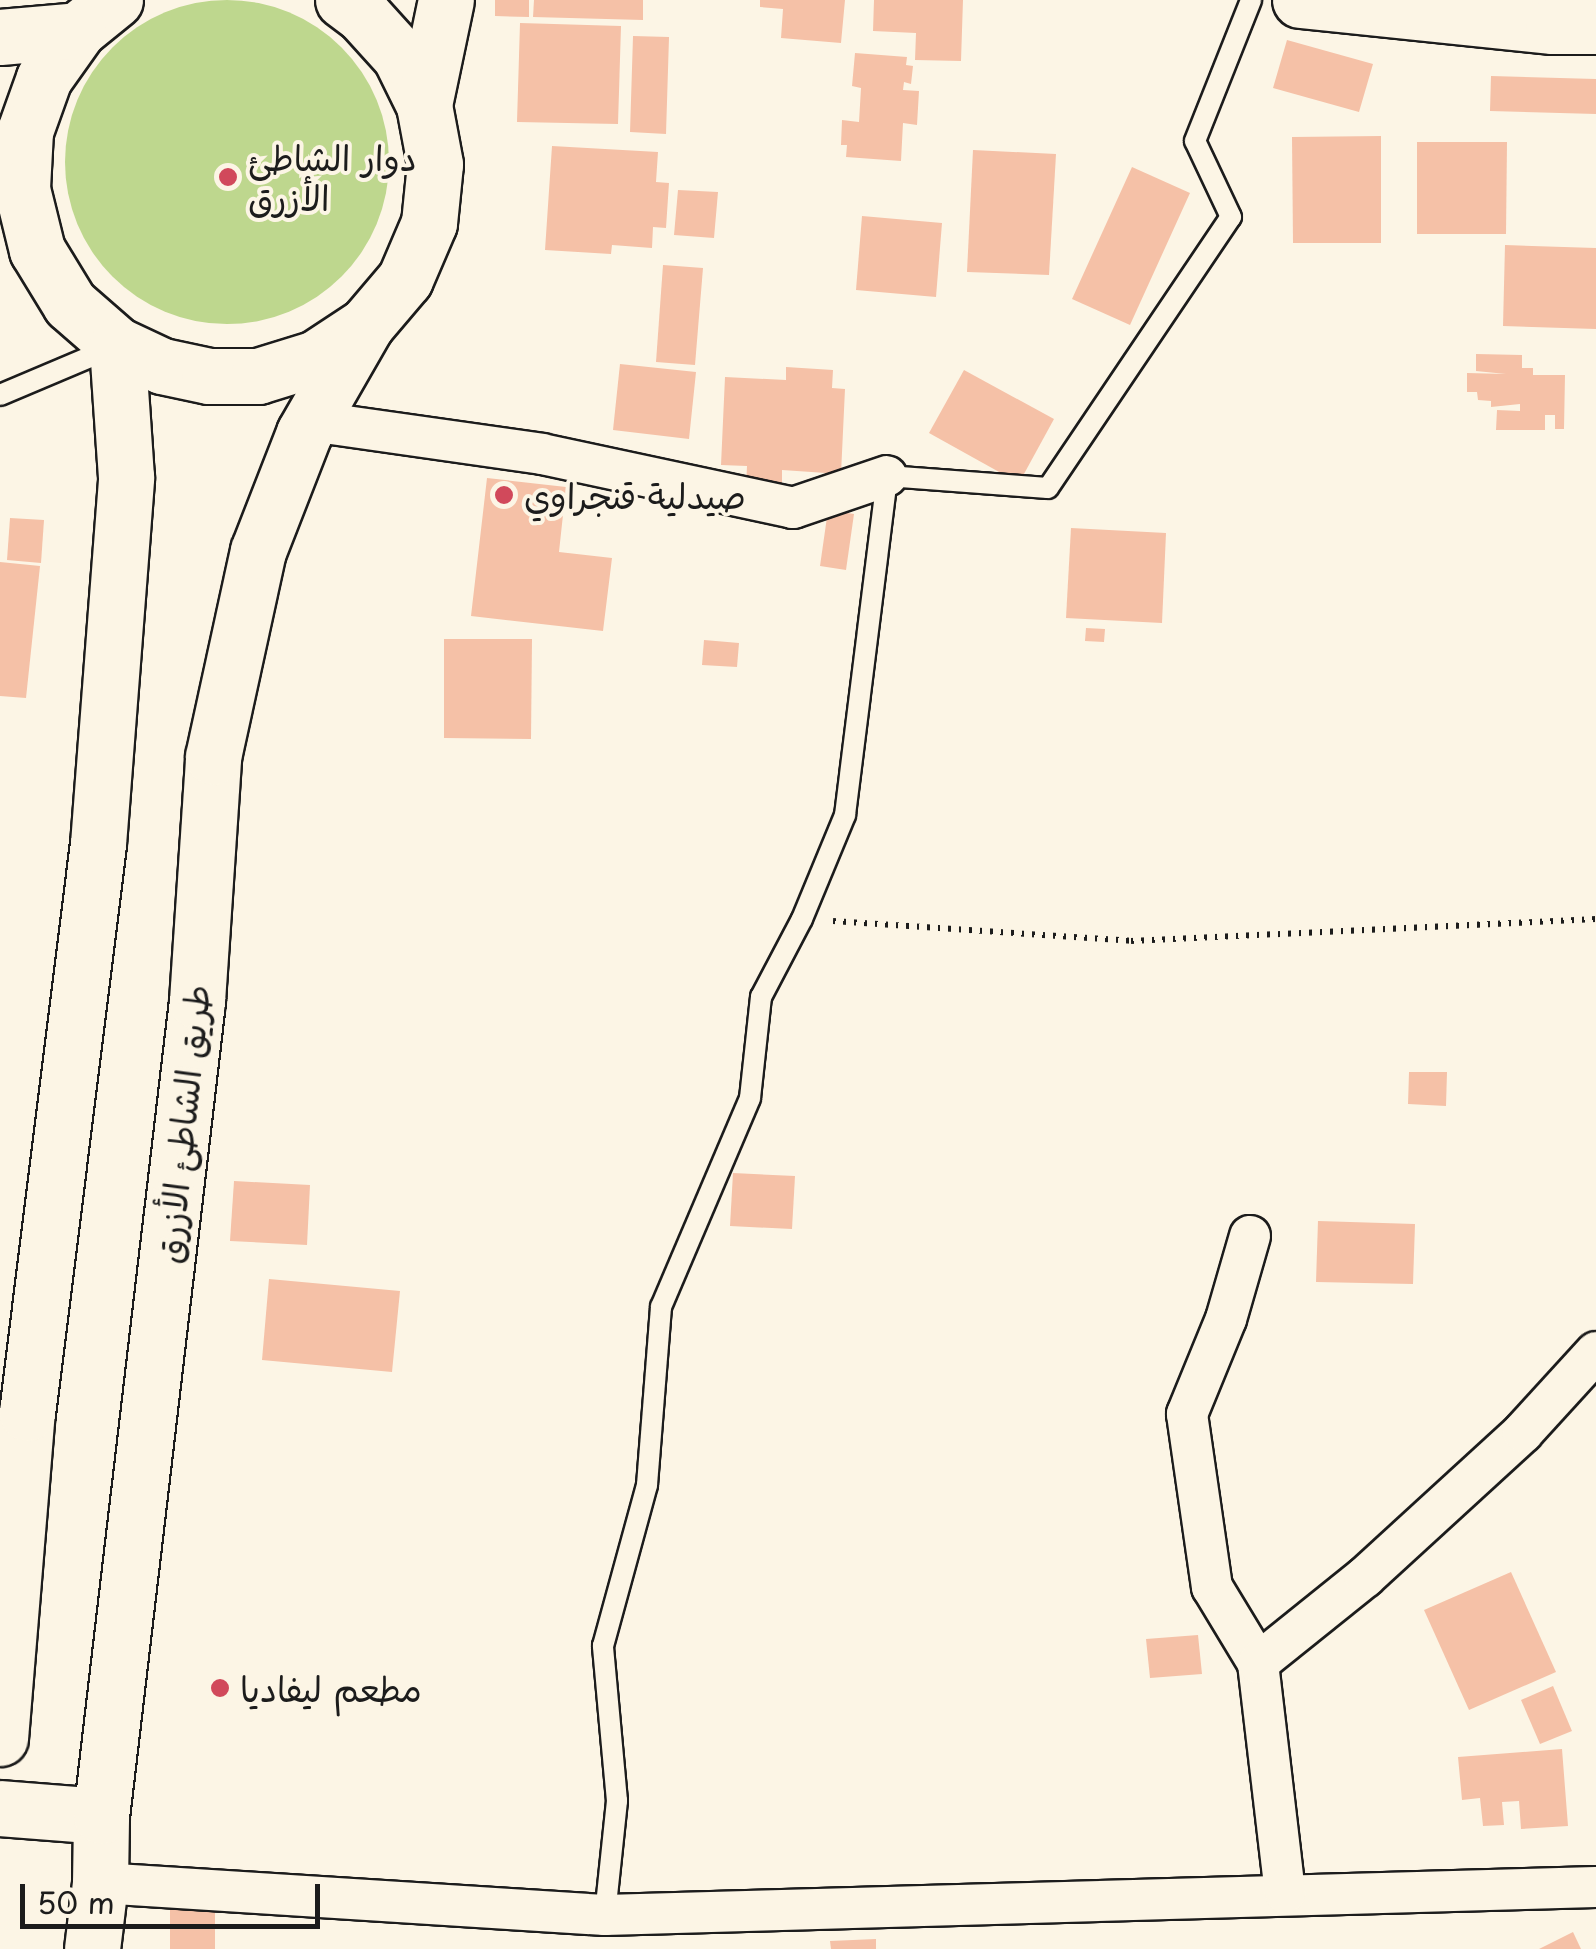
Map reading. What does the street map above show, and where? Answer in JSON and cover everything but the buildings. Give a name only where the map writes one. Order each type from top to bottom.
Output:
[{"type":"main road","points":[[343,0],[363,15],[400,56]]},
{"type":"main road","points":[[96,15],[44,78],[11,184],[37,250],[70,304],[118,346],[162,366],[209,376],[258,376],[316,358],[366,325],[405,279],[428,223],[436,164],[424,105],[400,56],[384,0]]},
{"type":"main road","points":[[424,105],[446,0]]},
{"type":"main road","points":[[1300,0],[1567,17]]},
{"type":"main road","points":[[0,36],[96,15]]},
{"type":"main road","name":"طريق الشاطئ الأزرق","points":[[92,1949],[100,1883],[102,1816],[197,1001],[213,757],[258,551],[311,421],[366,325]]},
{"type":"main road","points":[[0,1738],[26,1413],[98,844],[126,477],[118,346]]},
{"type":"main road","points":[[0,1808],[102,1816]]},
{"type":"street","points":[[311,421],[542,454],[793,508],[886,476]]},
{"type":"street","points":[[1250,1236],[1226,1319],[1188,1414],[1212,1587],[1258,1662],[1284,1893]]},
{"type":"street","points":[[1258,1662],[1364,1576],[1524,1432],[1596,1352]]},
{"type":"street","points":[[100,1883],[605,1914],[1284,1893],[1596,1888]]},
{"type":"lane","points":[[605,1914],[617,1801],[603,1646],[648,1485],[661,1307],[750,1098],[761,997],[802,920],[845,816],[886,476],[1048,488],[1231,217],[1195,140],[1250,0]]},
{"type":"lane","points":[[0,395],[118,346]]},
{"type":"path","points":[[802,920],[1131,941],[1596,919]]},
{"type":"green space","name":"دوار الشاطئ الأزرق","points":[[227,0],[259,3],[289,12],[342,47],[377,100],[386,130],[386,194],[377,224],[342,277],[289,312],[259,321],[227,324],[195,321],[165,312],[112,277],[77,224],[68,194],[65,162],[68,130],[77,100],[112,47],[165,12],[195,3]]},
{"type":"place","name":"دوار الشاطئ الأزرق","points":[[228,177]]},
{"type":"place","name":"صيدلية قنجراوي","points":[[504,495]]},
{"type":"place","name":"مطعم ليفاديا","points":[[220,1688]]}]
